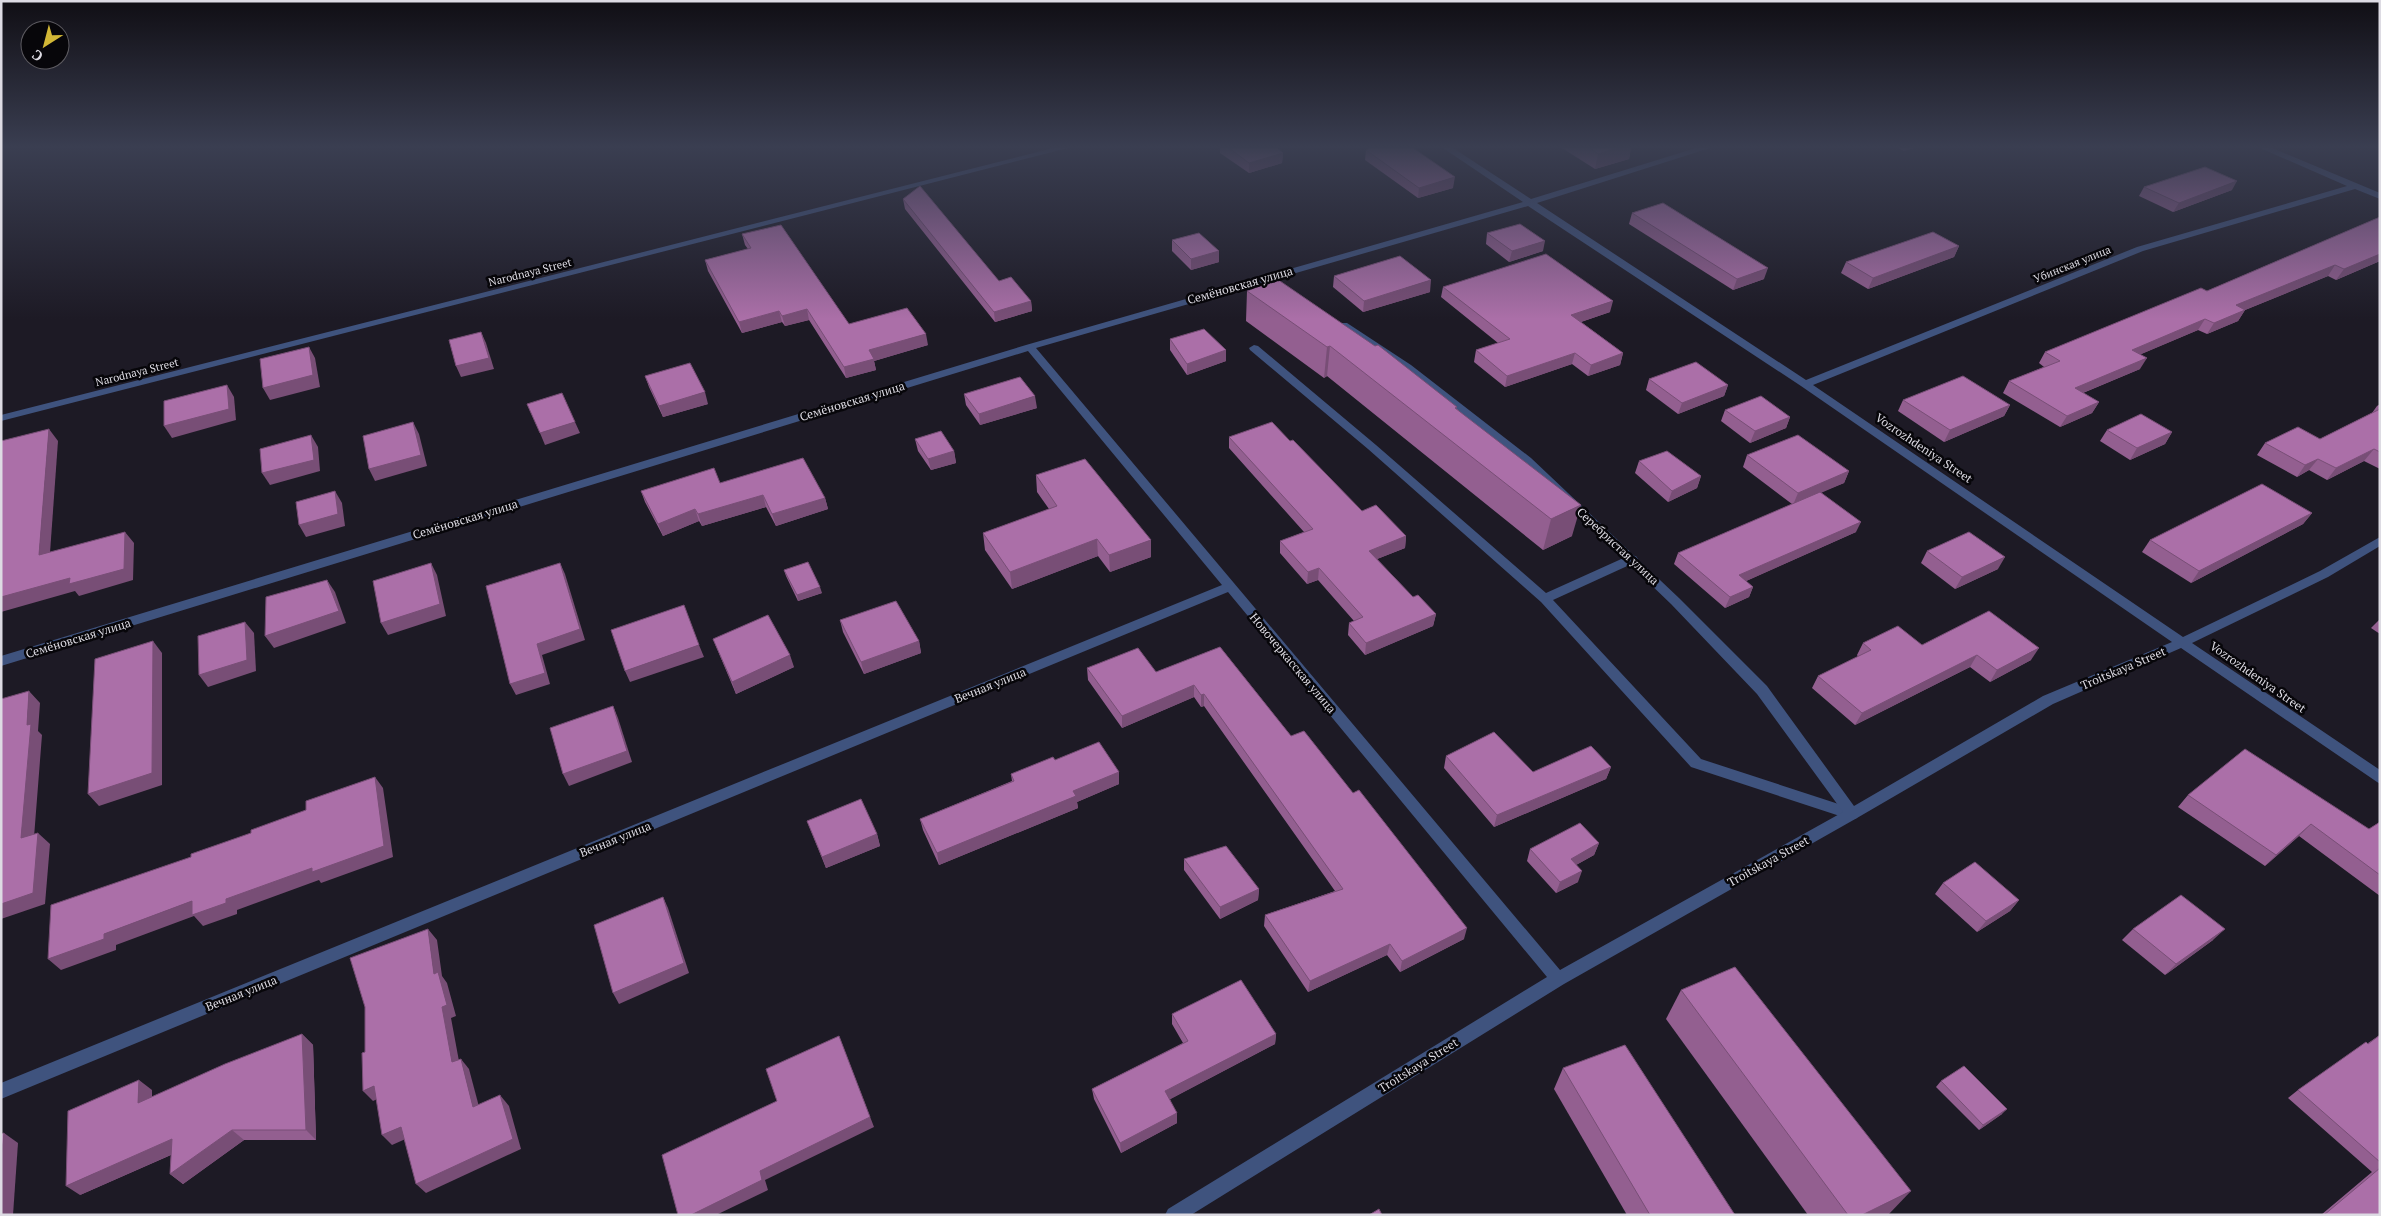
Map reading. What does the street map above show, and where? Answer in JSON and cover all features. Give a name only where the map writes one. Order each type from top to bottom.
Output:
[{"type":"street","name":"Narodnaya Street","points":[[1,418],[841,205]]},
{"type":"street","name":"Семёновская улица","points":[[1,661],[1030,347],[1261,278],[1518,205]]},
{"type":"street","name":"Vozrozhdeniya Street","points":[[1532,205],[1805,384],[2380,778]]},
{"type":"street","name":"Убинская улица","points":[[1805,384],[2140,248],[2290,205]]},
{"type":"street","points":[[1261,278],[1277,287]]},
{"type":"street","name":"Серебристая улица","points":[[1334,319],[1407,367],[1527,460],[1675,600],[1762,690],[1852,814]]},
{"type":"street","name":"Новочеркасская улица","points":[[1030,347],[1558,979]]},
{"type":"street","points":[[1254,348],[1372,447],[1545,599],[1696,763],[1852,814]]},
{"type":"street","name":"Troitskaya Street","points":[[1174,1215],[1558,979],[1852,814],[2048,700],[2183,642],[2324,574],[2380,541]]},
{"type":"street","points":[[1545,599],[1632,560]]},
{"type":"street","name":"Вечная улица","points":[[1,1091],[1229,587]]},
{"type":"building","points":[[908,205],[936,205],[999,281],[1011,277],[1031,301],[994,312]]},
{"type":"building","points":[[1658,205],[1666,205],[1768,268],[1737,279],[1632,213]]},
{"type":"building","points":[[2380,217],[2380,254],[2344,269],[2335,265],[2236,305],[2245,310],[2214,323],[2205,319],[2132,350],[2147,358],[2075,388],[2099,402],[2067,416],[2009,381],[2060,361],[2045,352],[2201,288],[2207,291]]},
{"type":"building","points":[[1520,224],[1545,241],[1512,251],[1487,233]]},
{"type":"building","points":[[781,225],[849,324],[907,308],[926,334],[869,350],[874,359],[844,367],[807,309],[782,316],[779,311],[739,322],[705,260],[751,248],[742,234]]},
{"type":"building","points":[[1933,232],[1959,246],[1873,278],[1846,262]]},
{"type":"building","points":[[1199,233],[1219,251],[1191,259],[1172,240]]},
{"type":"building","points":[[1546,254],[1613,301],[1571,315],[1623,353],[1591,365],[1575,353],[1507,376],[1476,350],[1510,339],[1443,287]]},
{"type":"building","points":[[1400,256],[1431,280],[1364,301],[1334,276]]},
{"type":"building","points":[[1277,279],[1375,346],[1378,345],[1457,407],[1455,408],[1581,505],[1551,519],[1330,346],[1327,347],[1247,291]]},
{"type":"building","points":[[1204,329],[1226,350],[1187,364],[1170,339]]},
{"type":"building","points":[[481,332],[489,358],[456,366],[449,340]]},
{"type":"building","points":[[309,347],[313,375],[263,388],[260,359]]},
{"type":"building","points":[[1696,362],[1728,385],[1682,403],[1649,379]]},
{"type":"building","points":[[690,363],[705,392],[659,406],[645,376]]},
{"type":"building","points":[[1963,376],[2010,405],[1950,430],[1903,400]]},
{"type":"building","points":[[1020,377],[1035,396],[979,414],[964,394]]},
{"type":"building","points":[[227,385],[229,409],[164,426],[164,401]]},
{"type":"building","points":[[562,393],[575,422],[540,433],[527,404]]},
{"type":"building","points":[[1761,396],[1790,417],[1755,431],[1725,410]]},
{"type":"building","points":[[2380,409],[2380,452],[2374,449],[2336,468],[2318,459],[2305,465],[2265,443],[2298,427],[2320,439]]},
{"type":"building","points":[[2141,414],[2172,432],[2137,448],[2107,430]]},
{"type":"building","points":[[413,422],[421,455],[369,469],[363,436]]},
{"type":"building","points":[[1272,422],[1290,441],[1293,440],[1362,511],[1376,505],[1406,536],[1369,551],[1413,597],[1418,595],[1436,614],[1366,643],[1349,623],[1363,617],[1319,568],[1308,572],[1280,541],[1313,529],[1229,437]]},
{"type":"building","points":[[49,429],[39,555],[125,532],[124,569],[69,584],[70,578],[1,597],[1,441]]},
{"type":"building","points":[[941,431],[954,451],[928,459],[915,439]]},
{"type":"building","points":[[311,435],[314,460],[262,473],[260,449]]},
{"type":"building","points":[[1798,435],[1849,471],[1798,493],[1747,455]]},
{"type":"building","points":[[1667,451],[1701,476],[1672,491],[1639,461]]},
{"type":"building","points":[[803,458],[825,498],[772,514],[763,495],[698,514],[695,509],[658,524],[641,491],[714,468],[720,483]]},
{"type":"building","points":[[1085,459],[1151,540],[1109,555],[1097,539],[1010,572],[983,533],[1057,506],[1036,475]]},
{"type":"building","points":[[2262,484],[2312,513],[2199,571],[2150,540]]},
{"type":"building","points":[[335,491],[338,514],[299,525],[296,502]]},
{"type":"building","points":[[1820,492],[1861,522],[1739,575],[1753,587],[1730,597],[1678,553]]},
{"type":"building","points":[[1969,532],[2005,557],[1962,577],[1927,551]]},
{"type":"building","points":[[808,562],[820,587],[797,595],[784,570]]},
{"type":"building","points":[[431,563],[440,604],[381,623],[373,581]]},
{"type":"building","points":[[560,563],[580,629],[537,644],[545,673],[510,684],[486,586]]},
{"type":"building","points":[[327,580],[339,611],[265,636],[266,597]]},
{"type":"building","points":[[896,601],[919,641],[861,662],[840,620]]},
{"type":"building","points":[[684,605],[699,645],[625,671],[611,630]]},
{"type":"building","points":[[1989,611],[2039,648],[1997,670],[1977,655],[1862,713],[1818,676],[1871,650],[1863,643],[1898,626],[1922,645]]},
{"type":"building","points":[[768,615],[790,655],[732,682],[713,639]]},
{"type":"building","points":[[245,622],[247,660],[199,675],[198,636]]},
{"type":"building","points":[[153,641],[152,773],[88,794],[95,659]]},
{"type":"building","points":[[1220,647],[1291,736],[1304,731],[1353,793],[1359,790],[1467,928],[1402,961],[1390,944],[1310,981],[1265,915],[1343,889],[1204,694],[1201,695],[1194,685],[1122,716],[1087,668],[1138,648],[1156,672]]},
{"type":"building","points":[[29,691],[27,725],[31,724],[21,838],[38,833],[33,893],[1,904],[1,699]]},
{"type":"building","points":[[613,706],[627,751],[563,774],[550,728]]},
{"type":"building","points":[[1494,732],[1533,772],[1591,746],[1611,767],[1497,815],[1446,756]]},
{"type":"building","points":[[1099,742],[1119,772],[1073,791],[1076,796],[937,853],[920,819],[1014,781],[1011,774],[1053,757],[1055,760]]},
{"type":"building","points":[[2245,749],[2369,829],[2380,822],[2380,875],[2311,824],[2276,855],[2188,795]]},
{"type":"building","points":[[375,777],[384,846],[312,872],[312,868],[226,899],[226,903],[192,915],[192,901],[104,934],[104,939],[48,959],[51,905],[191,857],[191,854],[251,833],[251,830],[306,810],[306,801]]},
{"type":"building","points":[[861,799],[877,834],[822,857],[807,821]]},
{"type":"building","points":[[1580,823],[1599,843],[1571,859],[1582,871],[1560,882],[1530,849]]},
{"type":"building","points":[[1226,846],[1259,889],[1220,907],[1184,859]]},
{"type":"building","points":[[1975,862],[2019,900],[1986,921],[1943,883]]},
{"type":"building","points":[[2181,895],[2225,929],[2176,964],[2133,929]]},
{"type":"building","points":[[663,897],[684,963],[613,993],[594,925]]},
{"type":"building","points":[[428,929],[434,974],[438,972],[447,1005],[442,1007],[452,1062],[461,1059],[473,1107],[500,1095],[513,1139],[416,1184],[401,1127],[382,1135],[374,1086],[363,1091],[362,1053],[365,1052],[365,1007],[350,958]]},
{"type":"building","points":[[1735,967],[1911,1191],[1862,1215],[1848,1215],[1681,990]]},
{"type":"building","points":[[1241,980],[1276,1034],[1165,1091],[1177,1113],[1120,1143],[1092,1089],[1188,1041],[1172,1014]]},
{"type":"building","points":[[302,1034],[306,1130],[232,1130],[170,1174],[172,1139],[66,1186],[68,1111],[139,1080],[138,1103],[225,1064]]},
{"type":"building","points":[[2380,1035],[2380,1162],[2298,1090],[2366,1042],[2368,1044]]},
{"type":"building","points":[[839,1036],[870,1117],[760,1171],[762,1180],[691,1215],[678,1215],[662,1155],[777,1101],[766,1069]]},
{"type":"building","points":[[1625,1045],[1735,1215],[1650,1215],[1563,1068]]},
{"type":"building","points":[[1964,1066],[2007,1109],[1983,1125],[1941,1081]]},
{"type":"building","points":[[4,1133],[1,1161],[1,1134]]},
{"type":"building","points":[[2380,1168],[2380,1215],[2324,1215]]},
{"type":"building","points":[[1379,1209],[1382,1215],[1369,1215]]}]
